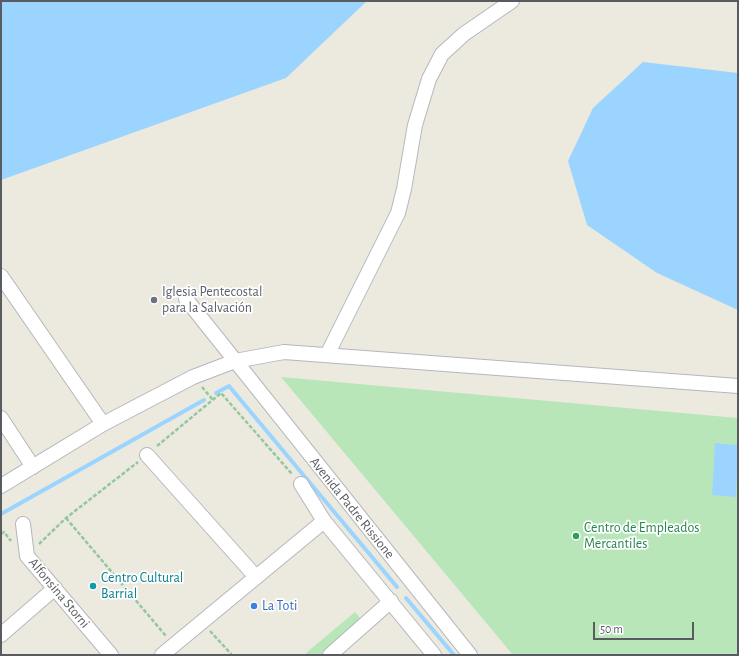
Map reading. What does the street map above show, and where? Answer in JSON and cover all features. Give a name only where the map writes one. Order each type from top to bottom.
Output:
[{"type":"street","points":[[327,355],[398,213],[404,189],[415,125],[429,79],[442,54],[464,34],[512,1]]},
{"type":"street","points":[[1,276],[103,424]]},
{"type":"street","name":"Avenida Padre Rissione","points":[[186,299],[470,655]]},
{"type":"street","points":[[1,486],[103,424],[194,377],[235,361],[284,352],[738,386]]},
{"type":"street","points":[[1,418],[33,467]]},
{"type":"street","points":[[147,455],[256,577]]},
{"type":"street","points":[[301,484],[324,521],[434,655]]},
{"type":"street","points":[[162,655],[324,521]]},
{"type":"street","name":"Alfonsina Storni","points":[[23,524],[27,556],[111,655]]},
{"type":"street","points":[[1,635],[55,588]]},
{"type":"street","points":[[330,655],[391,601]]},
{"type":"path","points":[[66,518],[174,645]]},
{"type":"path","points":[[202,622],[232,655]]},
{"type":"green space","name":"Centro de Empleados Mercantiles","points":[[281,377],[738,418],[738,655],[513,655]]},
{"type":"green space","points":[[355,612],[369,629],[337,655],[308,655],[306,653]]},
{"type":"water","points":[[1,1],[367,1],[286,78],[1,180]]},
{"type":"water","points":[[643,62],[738,73],[738,310],[657,273],[587,225],[568,161],[593,108]]},
{"type":"water","points":[[715,443],[738,445],[736,497],[712,495]]},
{"type":"waterway","points":[[216,393],[229,386],[397,587]]},
{"type":"waterway","points":[[1,514],[204,400]]},
{"type":"waterway","points":[[406,598],[454,655]]},
{"type":"place","name":"Iglesia Pentecostal para la Salvación","points":[[154,300]]},
{"type":"place","name":"Centro de Empleados Mercantiles","points":[[576,536]]},
{"type":"place","name":"Centro Cultural Barrial","points":[[93,586]]},
{"type":"place","name":"La Toti","points":[[254,606]]}]
